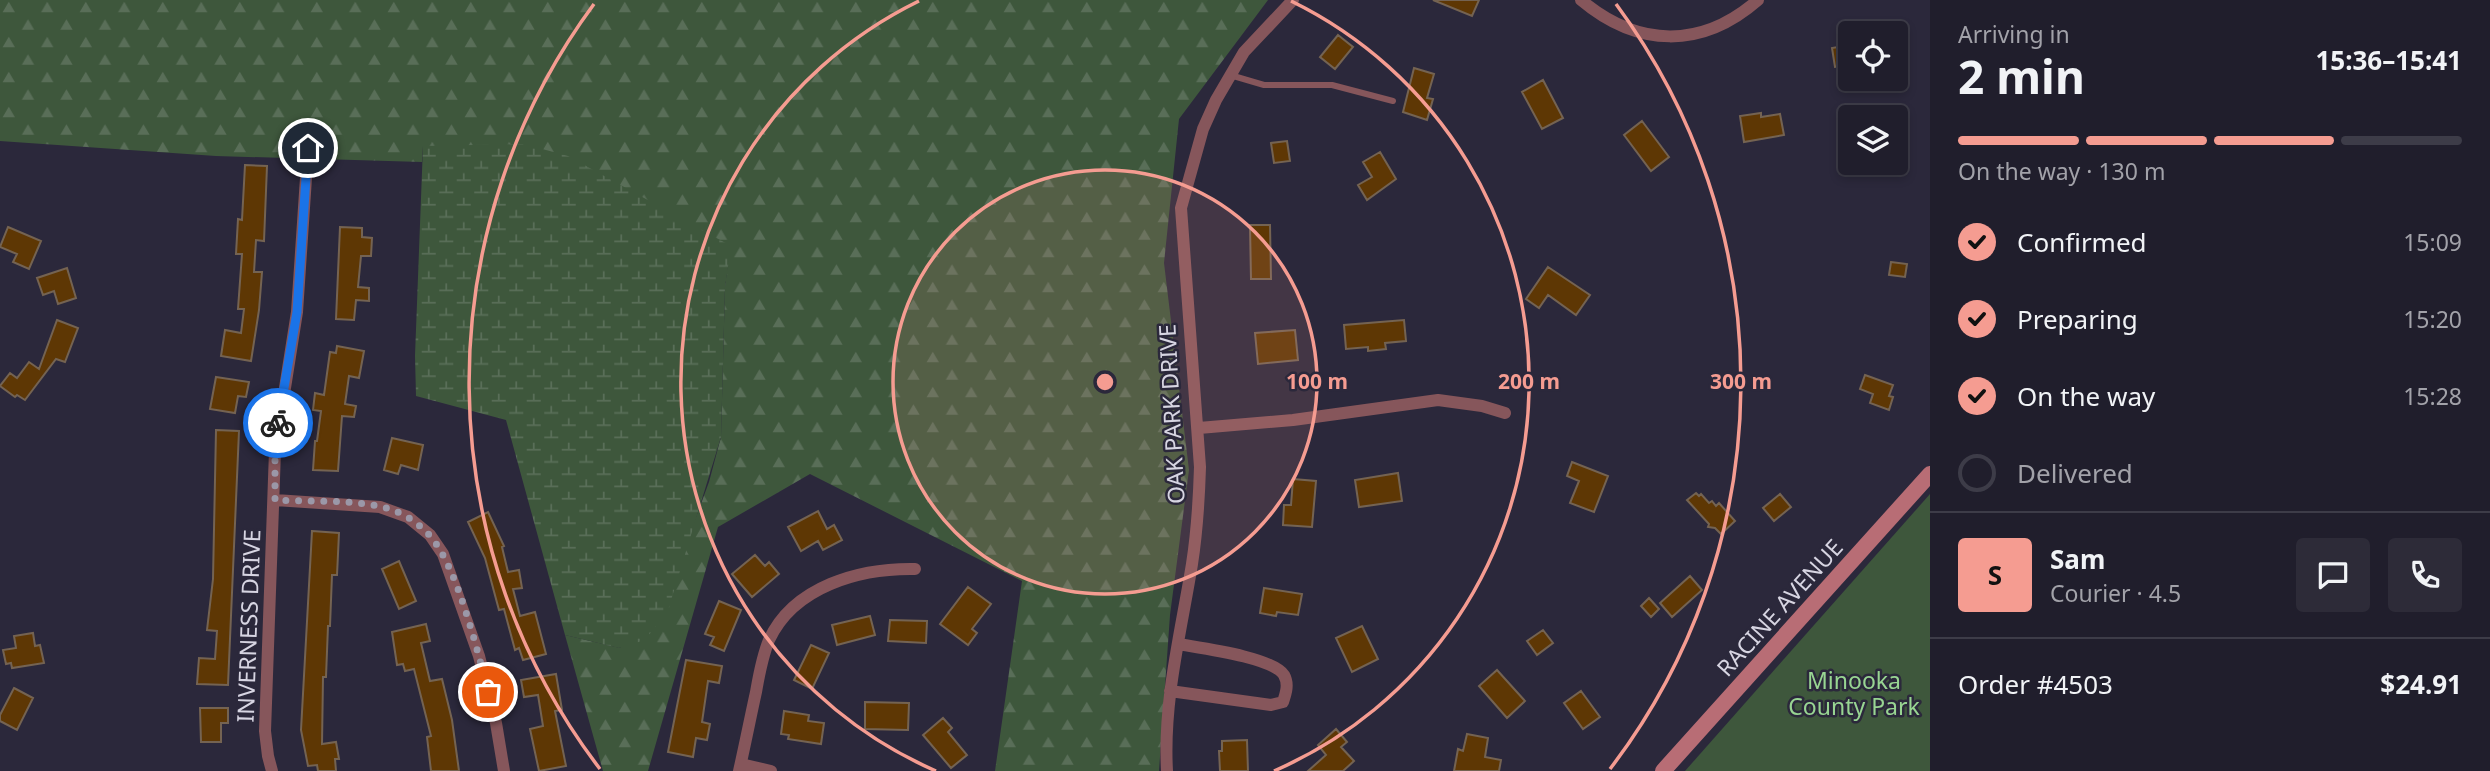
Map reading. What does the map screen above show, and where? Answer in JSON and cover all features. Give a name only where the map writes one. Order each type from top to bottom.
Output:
[{"type":"main road","name":"RACINE AVENUE","points":[[1663,771],[1930,474]]},
{"type":"street","name":"OAK PARK DRIVE","points":[[1167,771],[1170,691],[1199,509],[1199,428],[1181,221],[1187,183],[1203,129],[1229,75],[1256,37],[1293,0]]},
{"type":"street","points":[[1581,0],[1610,21],[1643,34],[1665,37],[1713,29],[1740,15],[1758,0]]},
{"type":"street","name":"INVERNESS DRIVE","points":[[272,771],[265,731],[278,427],[297,312],[308,148]]},
{"type":"street","points":[[1199,428],[1293,420],[1438,400],[1482,406],[1505,413]]},
{"type":"street","points":[[275,500],[380,507],[408,517],[430,535],[443,554],[475,645],[496,723],[504,771]]},
{"type":"street","points":[[771,771],[740,768],[763,657],[776,628],[794,607],[815,592],[845,577],[915,569]]},
{"type":"street","points":[[1170,691],[1271,705],[1283,702],[1288,688],[1283,674],[1268,662],[1178,644]]},
{"type":"lane","points":[[1229,75],[1264,85],[1332,85],[1393,100]]},
{"type":"green space","points":[[0,0],[1268,0],[1179,119],[1164,263],[1189,470],[1170,615],[1159,771],[995,771],[1022,581],[810,474],[718,527],[648,771],[603,771],[565,635],[620,648],[691,531],[709,482],[721,437],[725,287],[730,246],[423,146],[422,162],[216,156],[0,141]]},
{"type":"green space","points":[[524,144],[568,156],[731,246],[725,287],[721,437],[668,610],[645,640],[619,648],[565,635],[506,420],[416,396],[415,356],[423,146]]},
{"type":"green space","name":"Minooka County Park","points":[[1930,494],[1930,771],[1685,771]]},
{"type":"building","points":[[1433,0],[1479,0],[1472,16]]},
{"type":"building","points":[[1338,35],[1353,47],[1335,69],[1320,57]]},
{"type":"building","points":[[1838,47],[1838,67],[1835,67],[1832,48]]},
{"type":"building","points":[[1414,68],[1434,74],[1427,98],[1433,99],[1427,120],[1403,112]]},
{"type":"building","points":[[1543,80],[1563,118],[1542,129],[1522,92]]},
{"type":"building","points":[[1761,113],[1761,117],[1780,114],[1784,135],[1744,142],[1740,116]]},
{"type":"building","points":[[1642,121],[1669,157],[1651,171],[1624,135]]},
{"type":"building","points":[[1287,141],[1290,161],[1274,163],[1271,143]]},
{"type":"building","points":[[1380,152],[1396,179],[1367,200],[1358,185],[1372,177],[1363,162]]},
{"type":"building","points":[[245,165],[267,166],[264,241],[256,240],[254,272],[262,272],[251,361],[221,356],[225,330],[241,333],[244,309],[238,309],[242,254],[236,254],[238,219],[242,220]]},
{"type":"building","points":[[1250,225],[1270,225],[1271,279],[1251,279]]},
{"type":"building","points":[[8,227],[41,241],[29,269],[13,262],[17,254],[0,247]]},
{"type":"building","points":[[340,227],[362,228],[362,237],[372,238],[371,256],[361,256],[358,287],[369,288],[369,301],[356,300],[354,320],[336,319]]},
{"type":"building","points":[[1891,262],[1907,264],[1905,277],[1889,275]]},
{"type":"building","points":[[1548,267],[1590,295],[1576,315],[1548,295],[1539,308],[1526,299]]},
{"type":"building","points":[[67,268],[76,298],[58,304],[54,291],[43,295],[37,278]]},
{"type":"building","points":[[57,320],[78,328],[65,362],[56,359],[25,400],[17,395],[15,397],[0,386],[10,373],[17,378],[29,362],[39,369]]},
{"type":"building","points":[[1404,320],[1406,341],[1385,343],[1386,349],[1346,349],[1344,325]]},
{"type":"building","points":[[1295,330],[1298,360],[1258,364],[1255,333]]},
{"type":"building","points":[[337,346],[364,351],[359,378],[349,376],[345,404],[356,406],[354,417],[342,416],[338,471],[313,470],[321,411],[313,410],[315,393],[324,395],[330,352],[336,353]]},
{"type":"building","points":[[1865,375],[1893,385],[1889,396],[1893,397],[1889,410],[1870,403],[1873,394],[1860,389]]},
{"type":"building","points":[[216,377],[249,382],[246,397],[238,396],[235,413],[210,409]]},
{"type":"building","points":[[216,430],[239,431],[228,685],[197,684],[199,658],[215,659],[217,631],[207,630],[213,579]]},
{"type":"building","points":[[392,438],[423,445],[418,470],[401,465],[398,474],[384,470]]},
{"type":"building","points":[[1572,462],[1608,476],[1594,512],[1570,503],[1579,481],[1567,476]]},
{"type":"building","points":[[1398,473],[1402,501],[1359,507],[1355,480]]},
{"type":"building","points":[[1293,479],[1316,481],[1312,527],[1283,525],[1284,505],[1291,505]]},
{"type":"building","points":[[1696,493],[1699,496],[1701,494],[1709,503],[1712,501],[1716,506],[1719,503],[1735,521],[1721,534],[1715,528],[1708,527],[1709,524],[1687,500]]},
{"type":"building","points":[[1780,494],[1791,507],[1774,521],[1763,508]]},
{"type":"building","points":[[818,511],[827,529],[834,525],[842,540],[823,550],[818,541],[801,551],[788,527]]},
{"type":"building","points":[[488,512],[504,546],[502,547],[508,572],[519,570],[522,588],[513,589],[520,616],[535,612],[546,654],[523,660],[519,648],[515,650],[504,609],[499,610],[485,558],[468,522]]},
{"type":"building","points":[[312,531],[339,533],[337,575],[332,575],[326,677],[323,677],[322,744],[336,742],[339,759],[335,759],[336,771],[318,771],[317,765],[308,766],[301,730]]},
{"type":"building","points":[[755,555],[765,566],[769,562],[779,574],[752,597],[732,574]]},
{"type":"building","points":[[399,561],[416,601],[399,609],[382,569]]},
{"type":"building","points":[[1690,576],[1702,590],[1672,617],[1660,603]]},
{"type":"building","points":[[968,587],[991,604],[972,629],[977,633],[968,645],[940,624]]},
{"type":"building","points":[[1264,588],[1302,594],[1298,615],[1277,612],[1276,616],[1260,613]]},
{"type":"building","points":[[1649,598],[1659,609],[1651,617],[1641,606]]},
{"type":"building","points":[[719,601],[741,610],[724,651],[710,645],[714,637],[705,634]]},
{"type":"building","points":[[870,616],[875,635],[837,645],[832,625]]},
{"type":"building","points":[[890,620],[927,621],[926,643],[888,641]]},
{"type":"building","points":[[426,624],[430,641],[421,643],[430,681],[442,679],[452,720],[459,771],[431,771],[427,737],[431,736],[414,669],[405,671],[403,664],[397,665],[392,632]]},
{"type":"building","points":[[1362,626],[1378,659],[1352,672],[1336,638]]},
{"type":"building","points":[[1543,630],[1553,643],[1537,655],[1527,641]]},
{"type":"building","points":[[33,633],[35,646],[40,645],[44,663],[12,668],[11,663],[6,664],[3,650],[16,648],[14,636]]},
{"type":"building","points":[[811,645],[829,653],[812,689],[794,680]]},
{"type":"building","points":[[686,660],[722,666],[719,683],[708,681],[702,722],[710,724],[707,740],[696,738],[693,757],[668,752]]},
{"type":"building","points":[[1497,670],[1525,701],[1507,718],[1479,686]]},
{"type":"building","points":[[556,674],[562,710],[555,711],[566,766],[539,771],[530,729],[543,726],[538,695],[524,697],[521,680]]},
{"type":"building","points":[[14,688],[33,698],[17,730],[0,721],[0,715]]},
{"type":"building","points":[[1581,691],[1600,717],[1583,729],[1564,703]]},
{"type":"building","points":[[865,702],[909,703],[908,730],[865,729]]},
{"type":"building","points":[[200,708],[228,708],[228,723],[221,723],[221,742],[201,742]]},
{"type":"building","points":[[784,711],[809,715],[808,721],[824,723],[821,744],[788,739],[789,735],[781,734]]},
{"type":"building","points":[[943,718],[952,728],[948,732],[967,755],[951,768],[923,735]]},
{"type":"building","points":[[1336,729],[1347,742],[1341,747],[1354,761],[1343,771],[1308,771],[1326,755],[1318,745]]},
{"type":"building","points":[[1467,734],[1488,738],[1485,757],[1501,760],[1499,771],[1454,771],[1458,749],[1463,751]]},
{"type":"building","points":[[1247,740],[1248,771],[1220,771],[1219,751],[1222,751],[1222,741]]},
{"type":"way so far","points":[[278,423],[275,500],[380,507],[408,517],[430,535],[443,554],[457,589],[488,692]]},
{"type":"route","points":[[278,423],[297,312],[308,148]]}]
